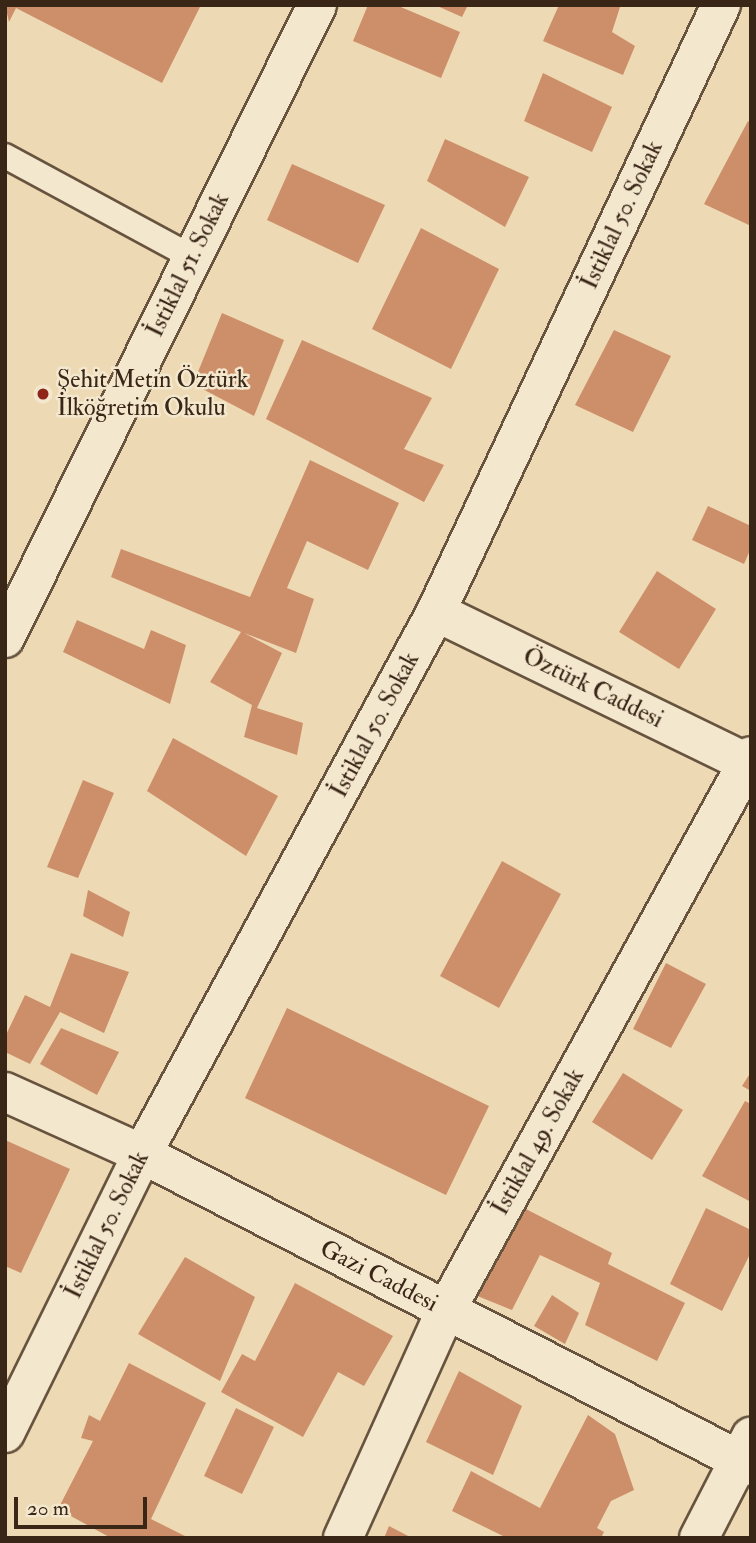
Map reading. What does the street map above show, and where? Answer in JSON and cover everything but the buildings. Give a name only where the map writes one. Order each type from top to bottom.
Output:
[{"type":"street","name":"İstiklal 51. Sokak","points":[[9,624],[317,5]]},
{"type":"street","name":"İstiklal 50. Sokak","points":[[5,1433],[142,1154],[436,612],[720,5]]},
{"type":"street","name":"Öztürk Caddesi","points":[[436,612],[750,761]]},
{"type":"street","name":"İstiklal 49. Sokak","points":[[343,1538],[446,1310],[750,761]]},
{"type":"street","name":"Gazi Caddesi","points":[[5,1092],[142,1154],[446,1310],[747,1455]]},
{"type":"street","points":[[699,1538],[747,1455]]},
{"type":"lane","points":[[5,156],[192,257]]},
{"type":"place","name":"Şehit Metin Öztürk İlköğretim Okulu","points":[[43,394]]}]
